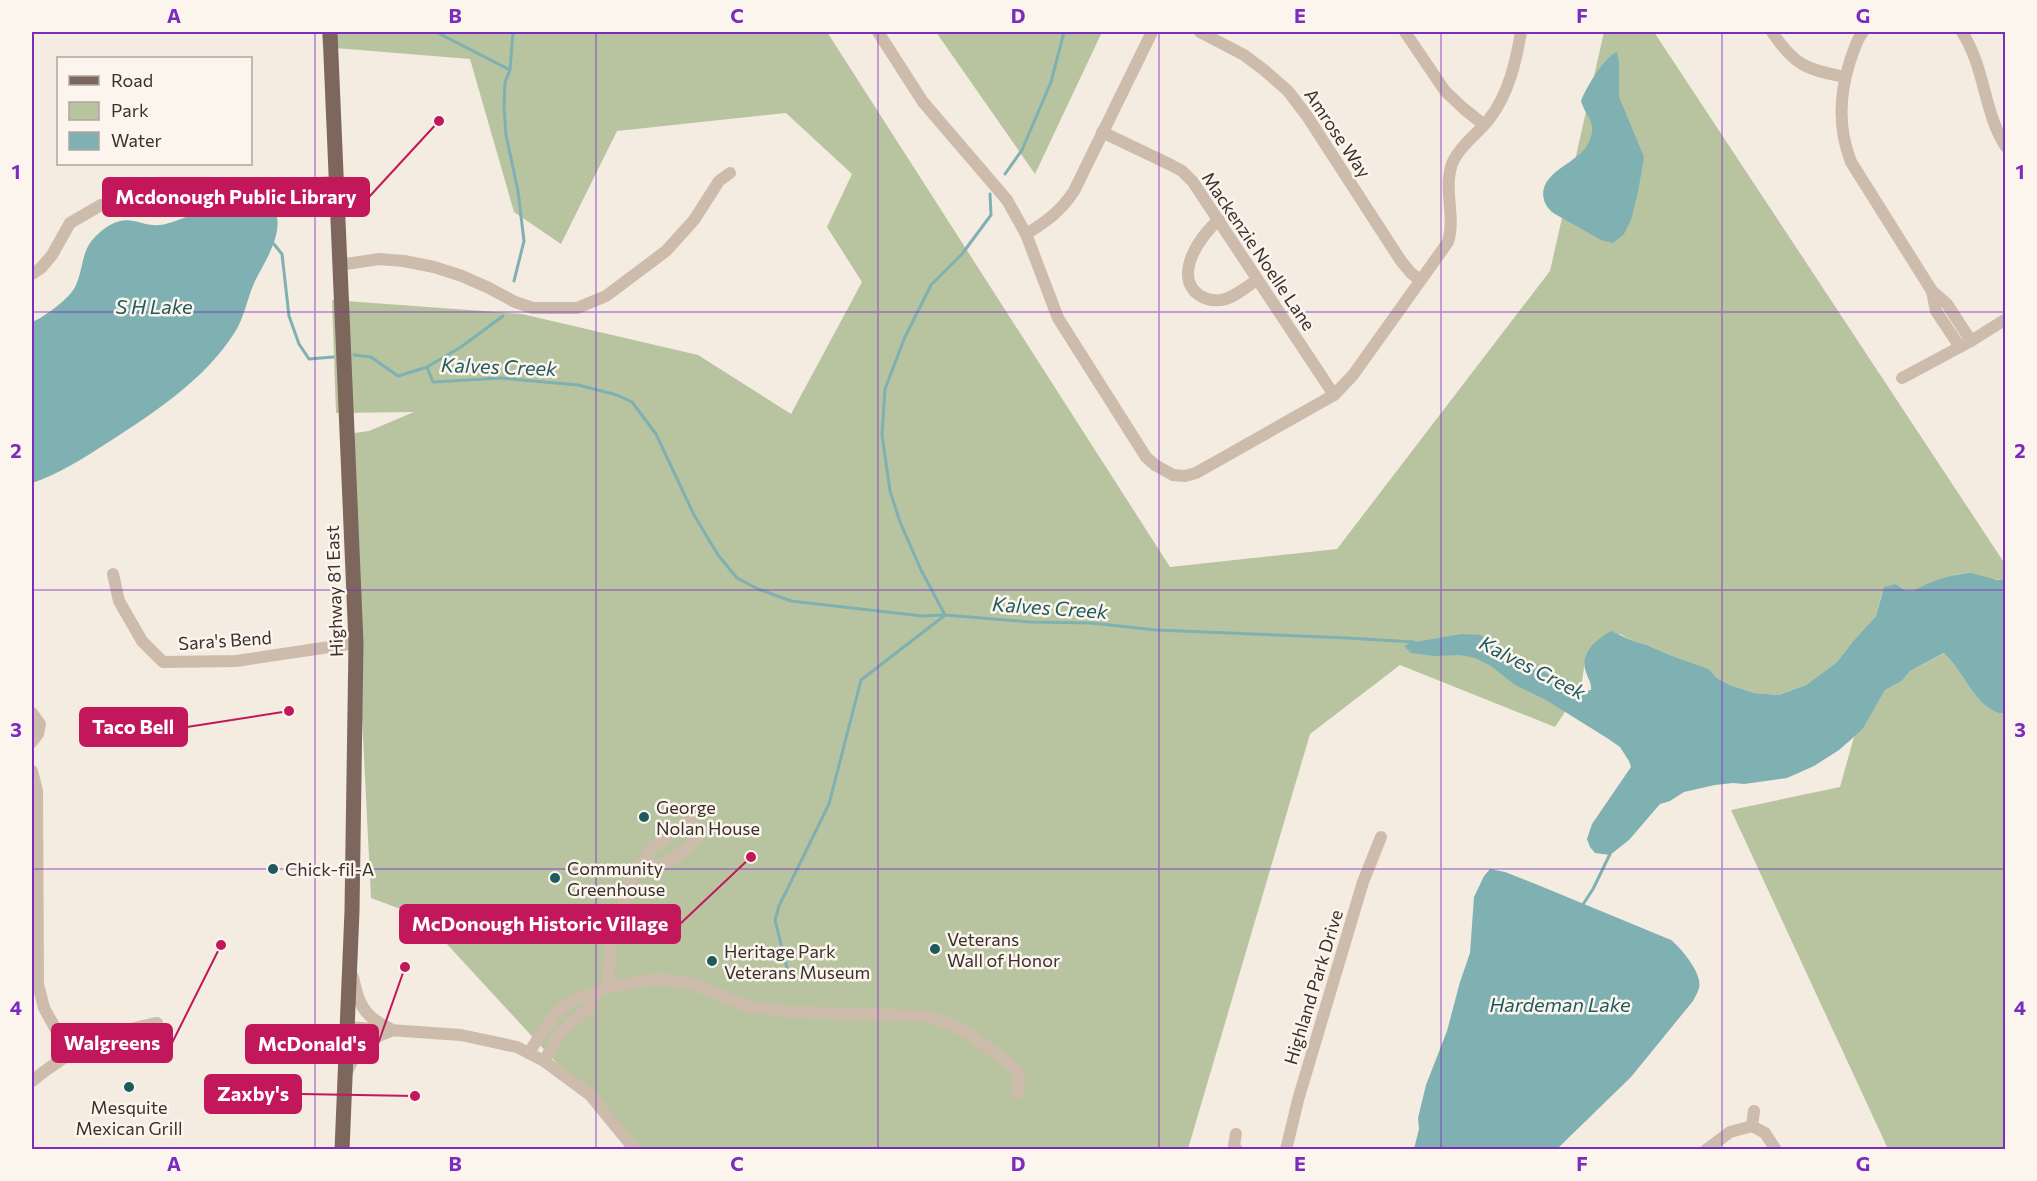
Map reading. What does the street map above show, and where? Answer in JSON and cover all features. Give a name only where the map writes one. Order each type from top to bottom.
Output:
[{"type":"main road","name":"Highway 81 East","points":[[330,32],[356,643],[350,963],[342,1149]]},
{"type":"street","points":[[878,32],[923,102],[1007,200],[1026,234],[1058,318],[1146,457],[1163,471],[1185,476],[1196,473],[1334,396],[1353,375],[1444,249],[1450,234],[1449,182],[1454,160],[1497,107],[1510,78],[1521,32]]},
{"type":"street","points":[[1026,234],[1049,220],[1067,201],[1152,32]]},
{"type":"street","name":"Amrose Way","points":[[1200,32],[1244,55],[1288,91],[1307,116],[1401,261],[1420,280]]},
{"type":"street","points":[[1405,32],[1445,91],[1484,125]]},
{"type":"street","points":[[1772,32],[1790,56],[1808,68],[1845,77]]},
{"type":"street","points":[[1863,32],[1858,38],[1841,97],[1842,130],[1851,162],[1932,291],[1936,311],[1965,344]]},
{"type":"street","points":[[1962,32],[1977,61],[1995,123],[2006,147]]},
{"type":"street","name":"Mackenzie Noelle Lane","points":[[1102,132],[1182,171],[1193,182],[1334,396]]},
{"type":"street","points":[[339,265],[379,259],[404,261],[462,276],[515,302],[533,308],[577,308],[606,296],[666,251],[694,220],[719,181],[730,173]]},
{"type":"street","points":[[32,273],[41,268],[52,255],[70,223],[101,205],[149,199],[218,195],[337,181]]},
{"type":"street","points":[[1219,220],[1204,234],[1190,260],[1188,277],[1192,288],[1207,299],[1221,300],[1232,296],[1257,280]]},
{"type":"street","points":[[1902,378],[2006,319]]},
{"type":"street","name":"Sara's Bend","points":[[113,574],[118,601],[142,641],[163,662],[236,661],[356,643]]},
{"type":"street","points":[[32,713],[40,724],[38,734],[32,742]]},
{"type":"street","points":[[32,771],[37,790],[38,984],[44,1008],[69,1053]]},
{"type":"street","points":[[607,987],[612,938],[635,870],[644,861],[648,851],[694,818],[697,837],[693,843],[658,865],[644,861]]},
{"type":"street","name":"Highland Park Drive","points":[[1286,1149],[1298,1100],[1363,882],[1381,837]]},
{"type":"street","points":[[350,963],[360,1004],[377,1023],[393,1030]]},
{"type":"street","points":[[529,1053],[545,1028],[559,1012],[580,995],[592,995],[607,987],[657,979],[690,983],[747,1006],[788,1012],[926,1016],[948,1023],[969,1034],[1013,1066],[1019,1075],[1017,1094]]},
{"type":"street","points":[[544,1061],[560,1033],[591,1006],[592,995]]},
{"type":"street","points":[[32,1081],[69,1053],[128,1029],[157,1023]]},
{"type":"street","points":[[346,1027],[475,1038],[517,1047],[544,1061],[590,1095],[635,1149]]},
{"type":"street","points":[[545,1028],[558,1037]]},
{"type":"street","points":[[345,1079],[352,1061],[361,1048],[370,1039],[393,1030]]},
{"type":"street","points":[[1752,1126],[1754,1111]]},
{"type":"street","points":[[1705,1149],[1730,1132],[1752,1126],[1765,1133],[1776,1149]]},
{"type":"street","points":[[1236,1134],[1234,1145],[1237,1149]]},
{"type":"green space","points":[[322,32],[827,32],[1170,567],[1337,549],[1550,271],[1604,32],[1654,32],[2005,564],[2005,579],[1958,574],[1911,591],[1896,584],[1882,593],[1876,616],[1837,662],[1806,685],[1779,695],[1754,693],[1730,685],[1717,678],[1709,669],[1620,634],[1586,654],[1581,688],[1555,727],[1400,665],[1310,734],[1188,1149],[636,1149],[422,917],[371,898],[348,434],[369,431],[414,412],[336,413],[332,300],[522,314],[698,355],[791,414],[862,282],[827,227],[852,174],[786,113],[617,131],[561,244],[514,212],[470,59],[323,47]]},
{"type":"green space","points":[[936,32],[1102,32],[1035,174]]},
{"type":"green space","points":[[1945,653],[1979,698],[1996,712],[2005,714],[2005,1149],[1888,1149],[1731,810],[1840,787],[1854,737],[1863,729],[1885,690],[1902,681],[1910,671]]},
{"type":"water","points":[[1617,52],[1619,97],[1644,157],[1631,220],[1624,234],[1613,243],[1601,240],[1553,213],[1544,200],[1543,190],[1552,175],[1583,151],[1588,144],[1592,126],[1581,101],[1601,66]]},
{"type":"water","name":"S H Lake","points":[[221,205],[257,208],[277,217],[278,225],[274,242],[255,281],[235,332],[222,350],[193,381],[158,409],[78,461],[32,483],[32,322],[57,306],[73,290],[79,278],[88,246],[108,226],[127,220],[159,225]]},
{"type":"water","points":[[1971,573],[1997,580],[2005,579],[2005,714],[1995,712],[1978,698],[1944,653],[1910,671],[1902,681],[1885,690],[1863,729],[1839,750],[1814,766],[1787,778],[1744,784],[1715,785],[1684,792],[1660,804],[1629,840],[1610,855],[1595,853],[1587,839],[1592,824],[1631,767],[1620,747],[1546,700],[1515,685],[1491,666],[1475,658],[1460,655],[1435,656],[1411,653],[1404,646],[1461,634],[1480,635],[1553,677],[1584,691],[1591,690],[1584,665],[1587,653],[1595,643],[1611,631],[1709,669],[1717,678],[1730,685],[1754,693],[1779,695],[1806,685],[1837,662],[1876,616],[1884,587],[1896,584],[1905,590],[1913,591],[1941,579]]},
{"type":"water","name":"Hardeman Lake","points":[[1490,869],[1505,872],[1671,940],[1695,969],[1699,988],[1693,1001],[1631,1077],[1557,1149],[1414,1149],[1426,1085],[1447,1031],[1470,953],[1474,897]]},
{"type":"waterway","points":[[436,32],[510,70]]},
{"type":"waterway","points":[[513,32],[510,70],[505,82],[504,106],[506,135],[518,191],[524,241],[514,281]]},
{"type":"waterway","points":[[1005,174],[1022,150],[1051,82],[1064,32]]},
{"type":"waterway","points":[[945,615],[921,570],[900,522],[890,491],[882,435],[885,389],[905,337],[931,285],[962,254],[991,215],[990,194]]},
{"type":"waterway","name":"Kalves Creek","points":[[269,242],[273,243],[282,254],[289,316],[299,344],[309,359],[333,357]]},
{"type":"waterway","points":[[354,355],[371,357],[398,376],[427,367],[461,347],[503,316]]},
{"type":"waterway","name":"Kalves Creek","points":[[427,367],[433,382],[501,378],[578,385],[617,395],[632,402],[656,434],[694,515],[718,555],[737,578],[758,589],[791,601],[922,616],[945,615],[1030,622],[1091,623],[1156,630],[1414,642]]},
{"type":"waterway","name":"Kalves Creek","points":[[790,980],[775,920],[779,906],[829,804],[861,680],[944,616]]},
{"type":"waterway","points":[[1582,906],[1610,854]]},
{"type":"place","name":"Mcdonough Public Library","points":[[439,121]]},
{"type":"place","name":"Taco Bell","points":[[289,711]]},
{"type":"place","name":"George Nolan House","points":[[644,817]]},
{"type":"place","name":"McDonough Historic Village","points":[[751,857]]},
{"type":"place","name":"Chick-fil-A","points":[[273,869]]},
{"type":"place","name":"Community Greenhouse","points":[[555,878]]},
{"type":"place","name":"Walgreens","points":[[221,945]]},
{"type":"place","name":"Veterans Wall of Honor","points":[[935,949]]},
{"type":"place","name":"Heritage Park Veterans Museum","points":[[712,961]]},
{"type":"place","name":"McDonald's","points":[[405,967]]},
{"type":"place","name":"Mesquite Mexican Grill","points":[[129,1087]]},
{"type":"place","name":"Zaxby's","points":[[415,1096]]}]
